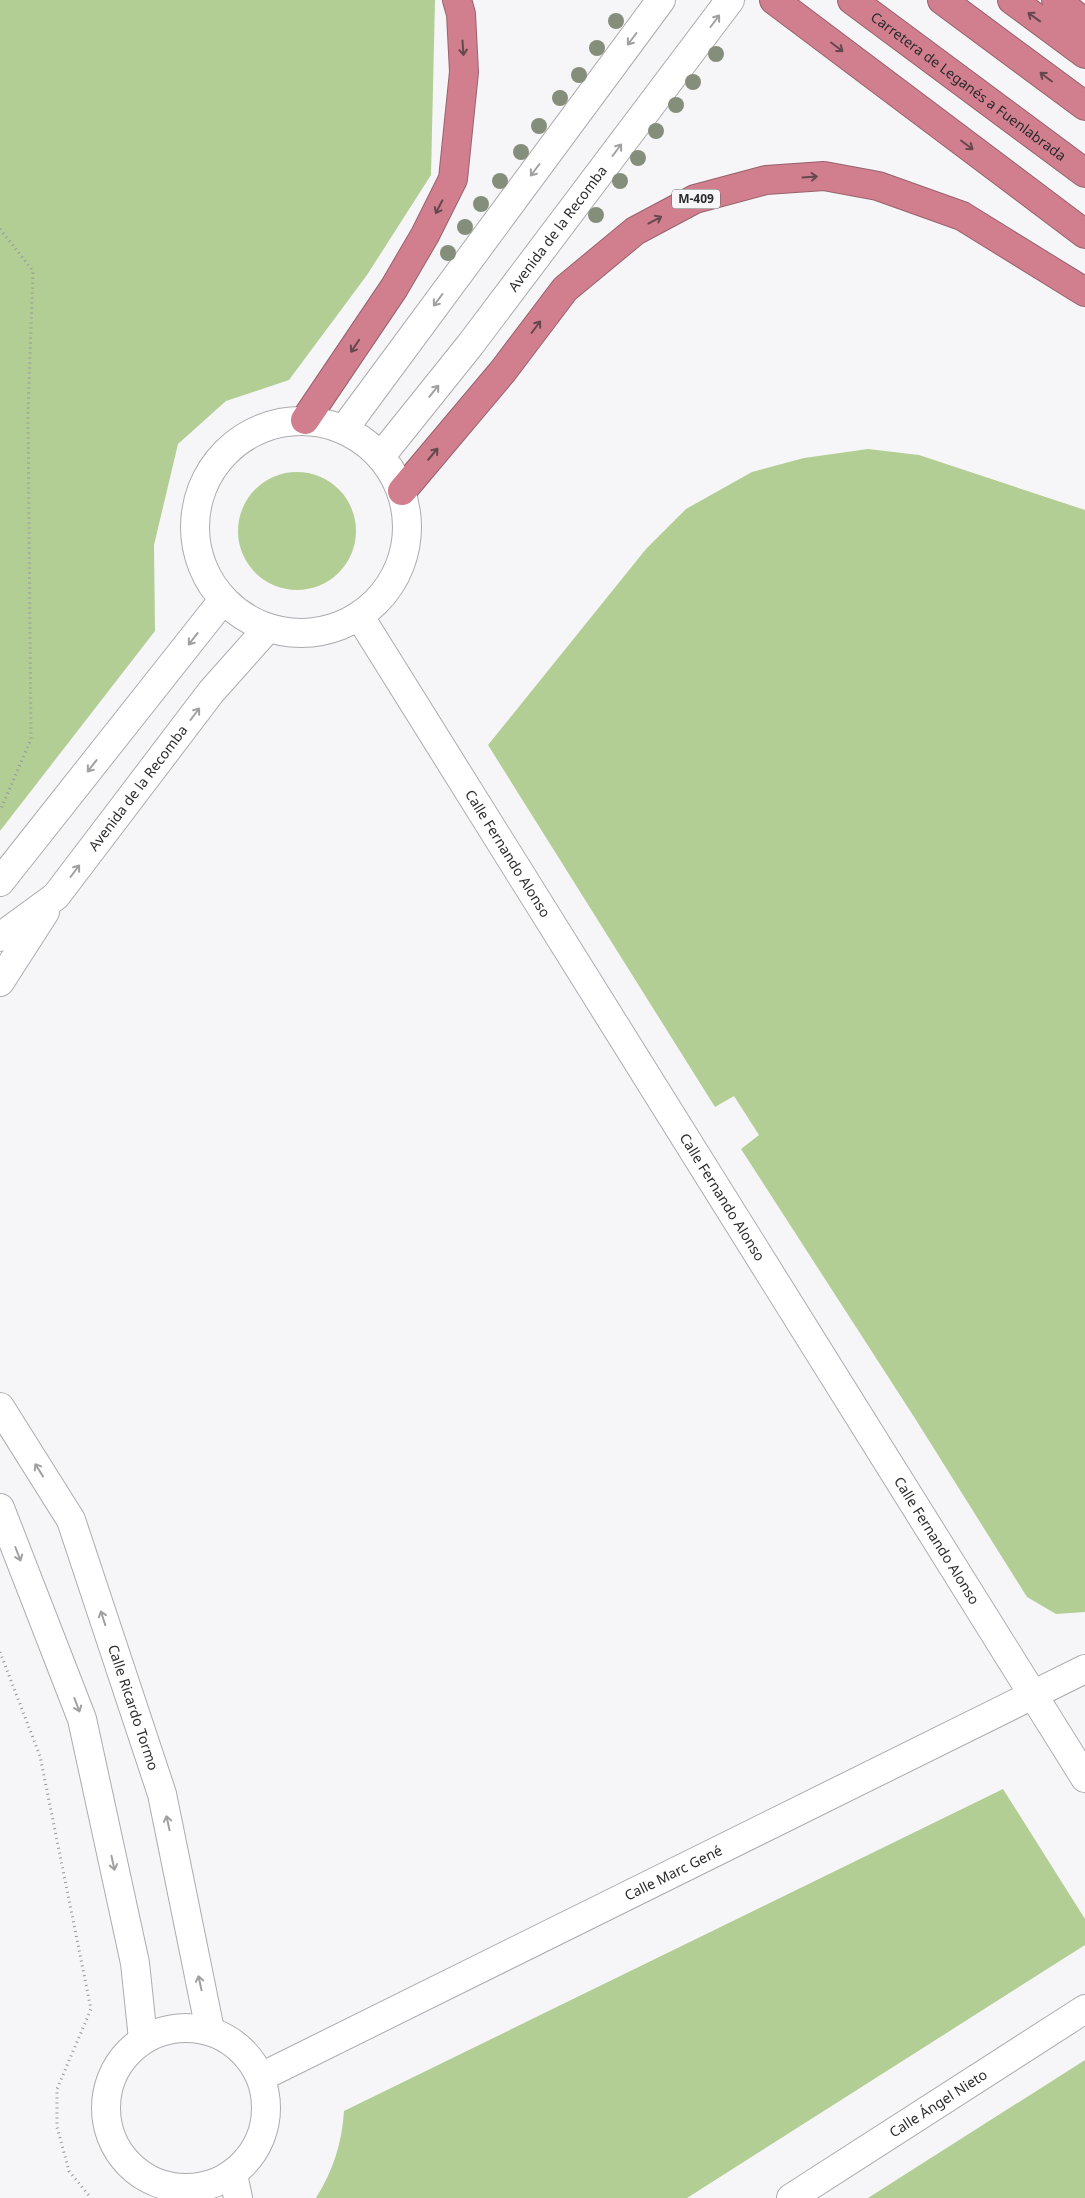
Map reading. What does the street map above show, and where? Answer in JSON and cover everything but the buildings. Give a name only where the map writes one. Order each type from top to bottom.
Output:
[{"type":"highway","points":[[305,420],[394,288],[425,235],[453,179],[464,72],[461,14],[457,0]]},
{"type":"highway","points":[[774,0],[1085,234]]},
{"type":"highway","name":"Carretera de Leganés a Fuenlabrada","points":[[852,0],[1085,173]]},
{"type":"highway","points":[[942,0],[1085,106]]},
{"type":"highway","points":[[1012,0],[1085,54]]},
{"type":"highway","points":[[1056,0],[1085,23]]},
{"type":"highway","name":"M-409","points":[[402,491],[503,371],[565,289],[635,231],[694,199],[766,180],[824,176],[878,186],[962,216],[1085,292]]},
{"type":"street","points":[[344,429],[661,0]]},
{"type":"street","name":"Avenida de la Recomba","points":[[381,456],[470,345],[730,0]]},
{"type":"street","points":[[305,420],[325,423],[344,429],[364,441],[381,456],[393,473],[402,491],[408,526],[403,561],[386,593],[360,618],[338,628],[315,634],[290,634],[267,629],[243,617],[223,600],[203,570],[195,535],[198,499],[213,467],[238,441],[270,425],[305,420]]},
{"type":"street","points":[[0,882],[223,600]]},
{"type":"street","name":"Calle Fernando Alonso","points":[[360,618],[1085,1778]]},
{"type":"street","name":"Avenida de la Recomba","points":[[0,938],[56,896],[211,692],[267,629]]},
{"type":"street","points":[[0,982],[56,896]]},
{"type":"street","name":"Calle Ricardo Tormo","points":[[0,1407],[71,1520],[162,1794],[210,2030]]},
{"type":"street","points":[[0,1508],[82,1719],[135,1963],[143,2039]]},
{"type":"street","name":"Calle Marc Gené","points":[[261,2077],[1085,1669]]},
{"type":"street","name":"Calle Ángel Nieto","points":[[791,2198],[1085,2009]]},
{"type":"street","points":[[188,2027],[210,2030],[232,2041],[249,2057],[261,2077],[267,2103],[264,2130],[236,2186],[213,2184],[170,2193],[143,2177],[123,2159],[110,2135],[105,2108],[110,2081],[123,2057],[143,2039],[164,2030],[188,2027]]},
{"type":"path","points":[[0,229],[33,271],[28,412],[32,739],[0,811]]},
{"type":"path","points":[[0,1652],[40,1756],[91,2009],[57,2089],[57,2127],[69,2171],[91,2198]]},
{"type":"green space","points":[[0,0],[435,0],[431,175],[367,275],[289,380],[226,401],[178,444],[154,545],[155,631],[0,831]]},
{"type":"green space","points":[[868,449],[919,455],[1085,510],[1085,1612],[1056,1614],[1027,1597],[916,1420],[741,1149],[759,1135],[734,1096],[715,1107],[488,745],[646,549],[686,509],[752,472],[804,458]]},
{"type":"green space","points":[[297,472],[319,477],[339,489],[351,509],[356,531],[351,553],[339,573],[319,585],[297,590],[275,585],[255,573],[243,553],[238,531],[243,509],[255,489],[275,477]]},
{"type":"green space","points":[[1003,1789],[1085,1919],[1085,1945],[687,2198],[316,2198],[336,2156],[344,2111]]},
{"type":"green space","points":[[1085,2060],[1085,2198],[868,2198]]}]
